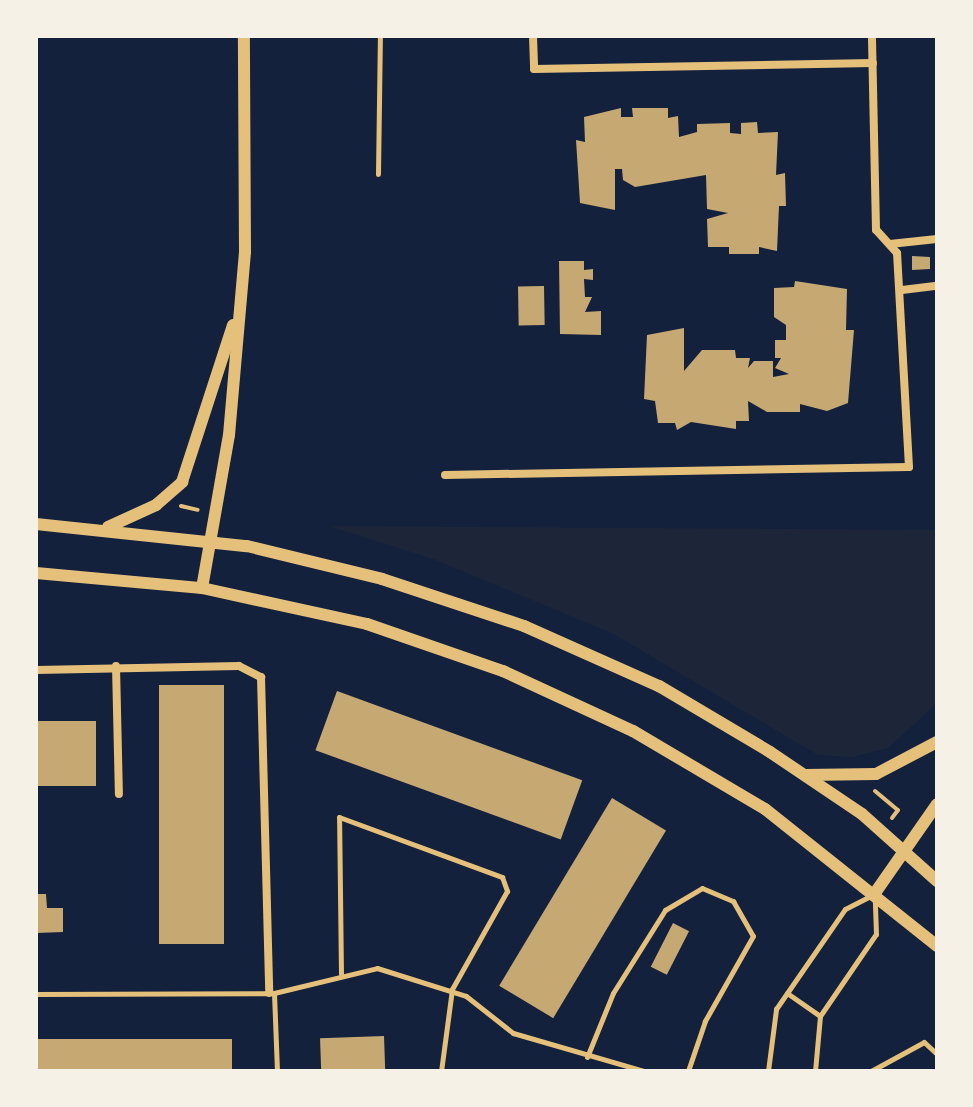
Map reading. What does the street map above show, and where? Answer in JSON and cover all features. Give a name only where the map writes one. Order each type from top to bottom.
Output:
[{"type":"street","points":[[202,588],[212,542],[240,307],[244,36]]},
{"type":"street","points":[[533,36],[534,69],[873,63]]},
{"type":"street","points":[[445,475],[909,467],[902,290],[890,244],[876,230],[872,36]]},
{"type":"street","points":[[890,244],[937,239]]},
{"type":"street","points":[[902,290],[937,286]]},
{"type":"street","points":[[108,527],[156,505],[182,482],[240,307]]},
{"type":"street","points":[[36,524],[108,527],[212,542],[382,579],[524,626],[659,686],[802,774],[862,814],[937,881]]},
{"type":"street","points":[[36,573],[202,588],[367,624],[503,671],[633,731],[765,809],[875,893],[937,946]]},
{"type":"street","points":[[36,670],[116,666],[239,666],[261,677],[271,993]]},
{"type":"street","points":[[116,666],[119,794]]},
{"type":"street","points":[[802,774],[876,774],[937,742]]},
{"type":"street","points":[[875,893],[937,804]]},
{"type":"lane","points":[[378,174],[380,36]]},
{"type":"lane","points":[[341,974],[339,817],[502,877],[507,891],[452,989],[441,1071]]},
{"type":"lane","points":[[587,1057],[613,993],[665,910],[702,888],[733,901],[753,936],[705,1021],[688,1071]]},
{"type":"lane","points":[[768,1071],[776,1009],[845,909],[875,893],[876,934],[820,1016],[815,1071]]},
{"type":"lane","points":[[36,994],[271,993],[341,974],[377,968],[452,989],[513,1033],[587,1057],[644,1071]]},
{"type":"lane","points":[[271,993],[277,1071]]},
{"type":"lane","points":[[787,993],[820,1016]]},
{"type":"lane","points":[[871,1071],[924,1042],[937,1054]]},
{"type":"path","points":[[176,505],[198,510]]},
{"type":"path","points":[[870,787],[906,815]]},
{"type":"path","points":[[892,818],[898,810]]},
{"type":"shaded area","points":[[329,526],[937,530],[937,703],[888,748],[852,757],[818,755],[612,633],[433,559]]},
{"type":"building","points":[[621,108],[621,117],[633,117],[632,108],[668,108],[668,118],[678,116],[679,137],[697,132],[697,124],[730,123],[730,133],[741,134],[741,123],[757,122],[758,133],[778,132],[776,175],[785,173],[786,206],[779,206],[777,251],[759,247],[759,254],[729,254],[729,247],[708,247],[707,219],[728,213],[707,209],[706,175],[635,187],[623,180],[622,169],[615,169],[615,210],[580,203],[576,140],[585,142],[584,117]]},
{"type":"building","points":[[912,256],[930,257],[930,269],[912,270]]},
{"type":"building","points":[[559,261],[584,261],[584,270],[593,269],[593,280],[584,279],[585,297],[592,297],[585,312],[601,311],[601,335],[560,334]]},
{"type":"building","points":[[795,281],[847,289],[846,330],[854,330],[848,403],[827,411],[800,404],[800,412],[767,412],[748,401],[749,421],[736,421],[736,429],[691,422],[677,430],[675,423],[658,423],[655,401],[644,399],[647,335],[684,328],[684,371],[702,350],[735,350],[736,358],[750,358],[748,368],[754,361],[773,361],[773,377],[789,374],[775,368],[781,358],[775,358],[775,340],[786,340],[786,325],[774,317],[774,288],[794,287]]},
{"type":"building","points":[[518,286],[544,286],[545,325],[519,325]]},
{"type":"building","points":[[159,685],[224,685],[224,944],[159,944]]},
{"type":"building","points":[[337,691],[582,780],[561,839],[315,750]]},
{"type":"building","points":[[36,721],[96,721],[96,786],[36,786]]},
{"type":"building","points":[[612,798],[666,830],[553,1018],[499,986]]},
{"type":"building","points":[[36,894],[46,894],[47,908],[63,908],[63,932],[36,933]]},
{"type":"building","points":[[673,923],[689,931],[667,975],[651,967]]},
{"type":"building","points":[[384,1036],[385,1071],[321,1071],[320,1038]]},
{"type":"building","points":[[36,1039],[232,1039],[232,1071],[36,1071]]}]
